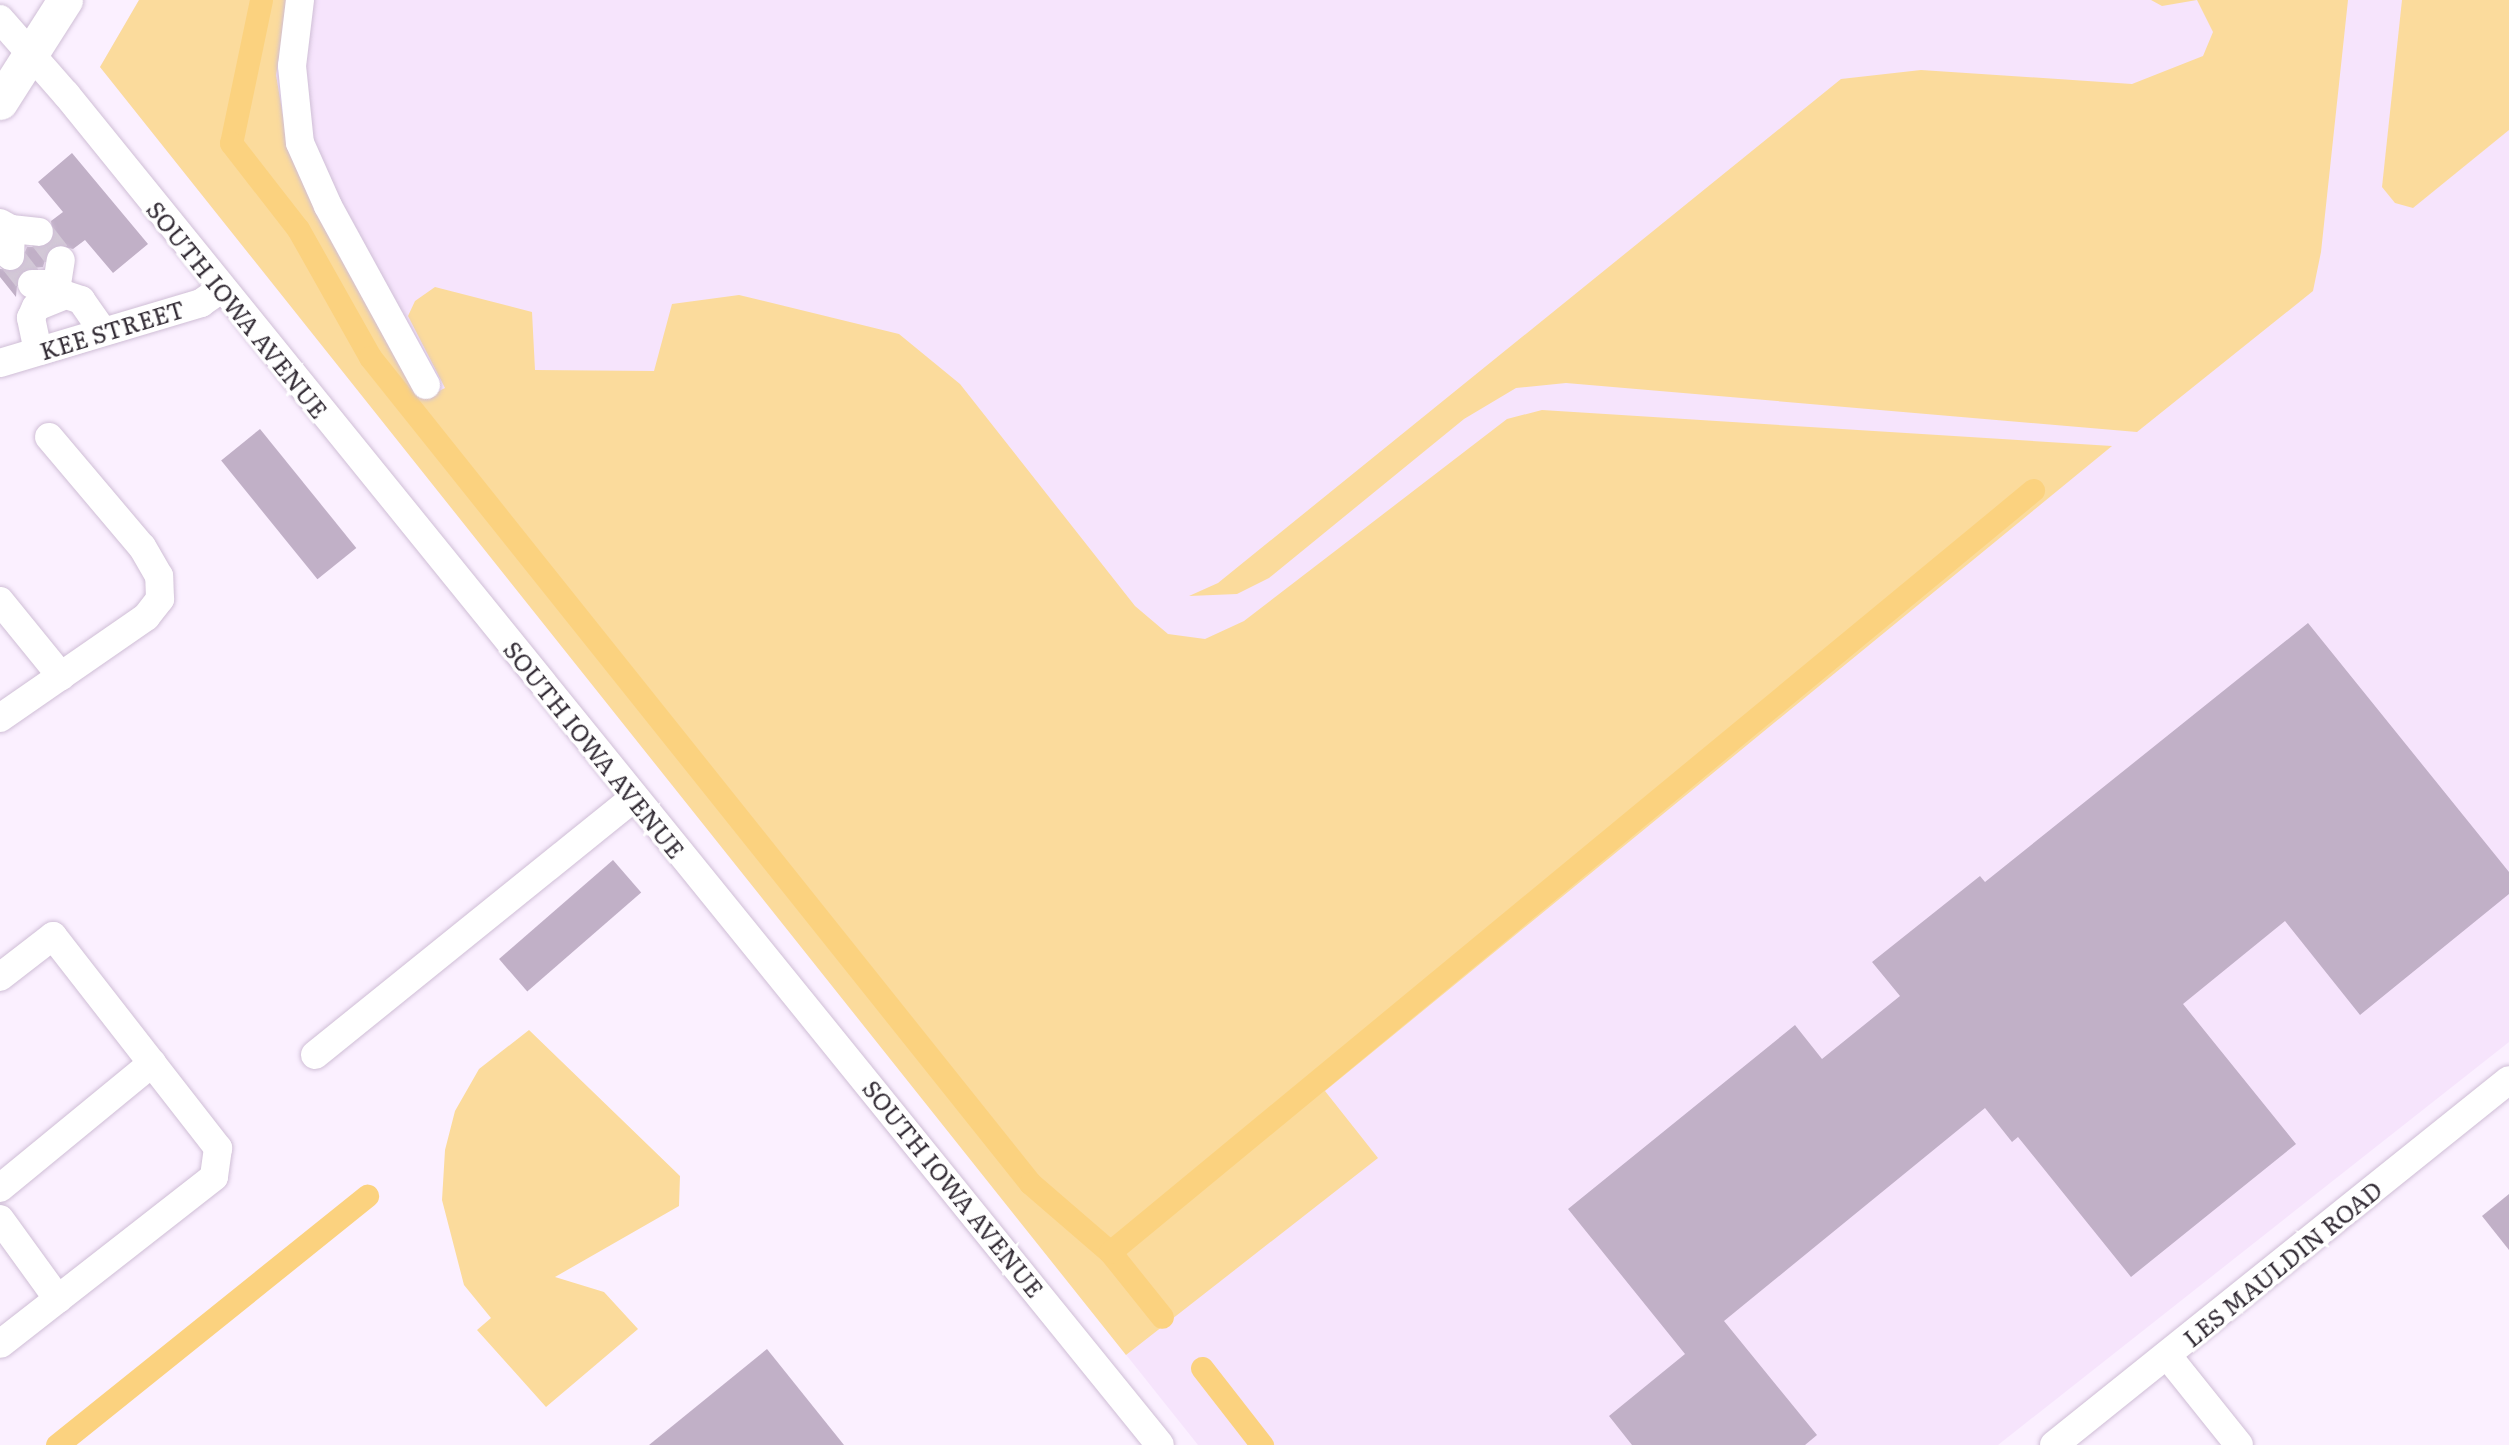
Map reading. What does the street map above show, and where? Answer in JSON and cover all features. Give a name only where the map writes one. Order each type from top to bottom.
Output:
[{"type":"main road","points":[[0,102],[65,0]]},
{"type":"street","points":[[300,0],[292,66],[300,143],[328,206],[426,384]]},
{"type":"street","name":"SOUTH IOWA AVENUE","points":[[0,19],[66,93],[221,289],[634,798],[879,1094],[1160,1445]]},
{"type":"street","points":[[7,236],[39,232]]},
{"type":"street","points":[[38,351],[31,318],[54,281],[81,300],[103,331]]},
{"type":"street","name":"KEE STREET","points":[[0,363],[201,303],[221,289]]},
{"type":"street","points":[[0,719],[146,617],[160,599],[159,576],[142,547],[49,438]]},
{"type":"street","points":[[0,601],[61,676]]},
{"type":"street","points":[[315,1055],[634,798]]},
{"type":"street","points":[[0,977],[52,936],[218,1148],[214,1177],[0,1344]]},
{"type":"street","points":[[0,1188],[152,1063]]},
{"type":"street","name":"LES MAULDIN ROAD","points":[[2054,1445],[2509,1080]]},
{"type":"street","points":[[0,1220],[58,1298]]},
{"type":"street","points":[[2167,1355],[2239,1445]]},
{"type":"shaded area","points":[[139,0],[2509,0],[2509,1042],[1998,1445],[1198,1445],[100,67]]},
{"type":"shaded area","points":[[139,0],[289,0],[276,75],[283,116],[425,398],[445,388],[408,316],[415,301],[435,287],[532,312],[535,370],[654,371],[672,304],[739,295],[899,334],[960,384],[1135,606],[1168,634],[1205,639],[1244,621],[1507,419],[1542,410],[2112,446],[1325,1091],[1378,1158],[1126,1355],[100,67]]},
{"type":"shaded area","points":[[2151,0],[2197,0],[2162,6]]},
{"type":"shaded area","points":[[2197,0],[2348,0],[2321,252],[2313,291],[2137,432],[1566,383],[1516,388],[1464,419],[1269,578],[1237,594],[1189,596],[1218,583],[1841,79],[1921,70],[2132,84],[2203,56],[2213,32]]},
{"type":"shaded area","points":[[2402,0],[2509,0],[2509,130],[2413,208],[2395,203],[2382,187]]},
{"type":"shaded area","points":[[529,1030],[680,1176],[679,1206],[555,1277],[604,1292],[638,1329],[546,1407],[477,1330],[491,1318],[464,1285],[442,1200],[445,1150],[455,1111],[479,1069]]},
{"type":"building","points":[[72,153],[148,244],[113,273],[85,240],[73,249],[55,245],[48,250],[43,267],[24,269],[18,275],[16,297],[0,277],[0,269],[18,270],[27,247],[45,247],[53,241],[51,221],[63,212],[38,182]]},
{"type":"building","points":[[260,429],[356,548],[317,579],[221,460]]},
{"type":"building","points":[[2308,623],[2509,872],[2509,894],[2360,1015],[2285,921],[2183,1004],[2296,1144],[2131,1277],[2018,1137],[2012,1142],[1985,1108],[1724,1321],[1817,1435],[1805,1445],[1632,1445],[1609,1416],[1685,1354],[1568,1209],[1795,1025],[1822,1059],[1900,996],[1872,962],[1980,876],[1985,882]]},
{"type":"building","points":[[613,860],[641,892],[527,992],[499,959]]},
{"type":"building","points":[[2509,1194],[2509,1250],[2482,1216]]},
{"type":"building","points":[[767,1349],[844,1445],[649,1445]]},
{"type":"waterway","points":[[261,0],[231,143],[298,229],[370,357],[1030,1183],[1110,1252],[1162,1317]]},
{"type":"waterway","points":[[1110,1252],[2033,490]]},
{"type":"waterway","points":[[57,1445],[367,1196]]},
{"type":"waterway","points":[[1202,1368],[1262,1445]]},
{"type":"tunnel","points":[[39,232],[61,260]]},
{"type":"tunnel","points":[[10,256],[32,284]]}]
